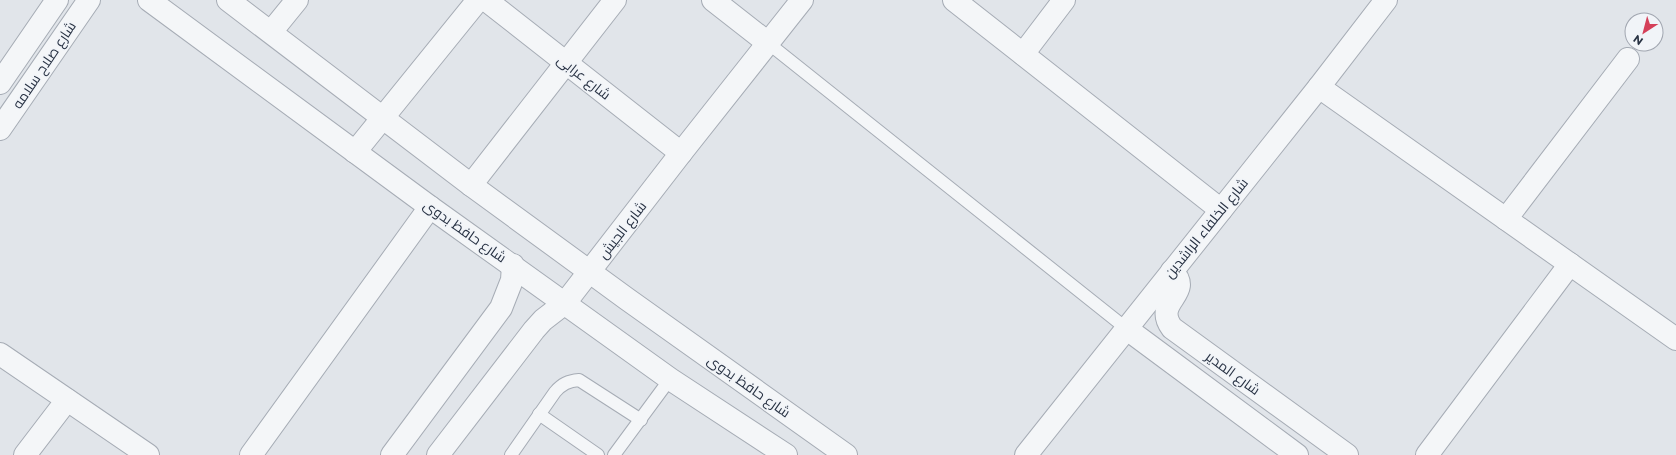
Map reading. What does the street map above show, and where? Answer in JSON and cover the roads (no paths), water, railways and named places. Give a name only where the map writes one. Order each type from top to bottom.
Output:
[{"type":"street","name":"شارع صلاح سلامه","points":[[0,83],[57,0]]},
{"type":"street","name":"شارع صلاح سلامه","points":[[0,129],[89,0]]},
{"type":"street","name":"شارع حافظ بدوى","points":[[149,0],[430,207],[513,265],[670,379],[786,455]]},
{"type":"street","name":"شارع حافظ بدوى","points":[[228,0],[471,185],[846,455]]},
{"type":"street","points":[[271,32],[297,0]]},
{"type":"street","points":[[355,152],[478,0]]},
{"type":"street","name":"شارع عرابى","points":[[486,0],[681,153]]},
{"type":"street","points":[[471,185],[615,0]]},
{"type":"street","points":[[713,0],[768,43]]},
{"type":"street","name":"شارع الجيش","points":[[438,455],[534,330],[543,320],[565,303],[802,0]]},
{"type":"street","points":[[954,0],[1221,210]]},
{"type":"street","points":[[1023,54],[1064,0]]},
{"type":"street","name":"شارع الخلفاء الراشدين","points":[[1026,455],[1319,87],[1386,0]]},
{"type":"street","points":[[1506,219],[1628,60]]},
{"type":"street","points":[[1319,87],[1676,339]]},
{"type":"street","points":[[251,455],[430,207]]},
{"type":"street","points":[[1427,455],[1570,264]]},
{"type":"street","points":[[392,455],[501,308],[512,280],[513,265]]},
{"type":"street","name":"شارع المدير","points":[[1172,271],[1176,275],[1179,288],[1166,310],[1165,316],[1167,323],[1347,455]]},
{"type":"street","name":"شارع المدير","points":[[1127,329],[1297,455]]},
{"type":"street","points":[[0,354],[148,455]]},
{"type":"street","points":[[25,455],[67,400]]},
{"type":"lane","points":[[768,43],[1127,329]]},
{"type":"lane","points":[[614,455],[670,379]]},
{"type":"lane","points":[[511,455],[561,385],[569,381],[579,380],[641,420]]},
{"type":"lane","points":[[539,414],[598,455]]}]
